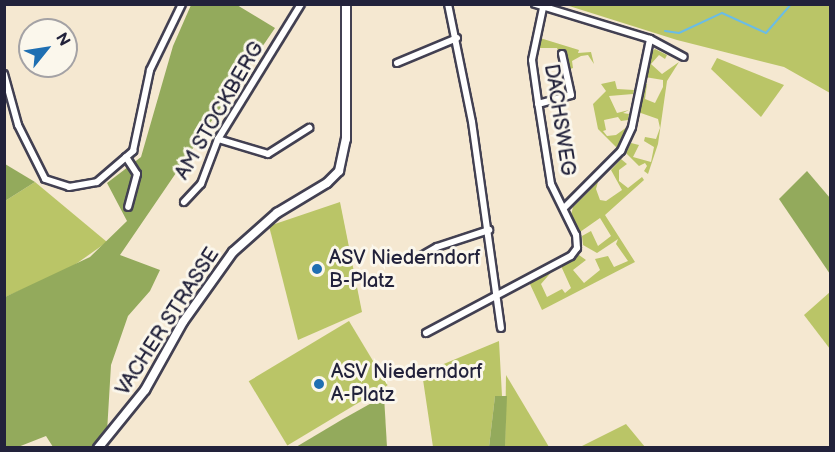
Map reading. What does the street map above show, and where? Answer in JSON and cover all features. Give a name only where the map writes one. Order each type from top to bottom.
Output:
[{"type":"main road","name":"VACHER STRASSE","points":[[98,447],[145,390],[200,296],[233,252],[278,213],[327,183],[339,171],[346,139],[346,4]]},
{"type":"street","points":[[4,74],[18,125],[45,178],[69,187],[97,182],[133,151],[150,70],[182,4]]},
{"type":"street","name":"AM STOCKBERG","points":[[184,202],[201,184],[218,139],[301,4]]},
{"type":"street","points":[[448,4],[457,38],[489,230],[499,295],[501,328]]},
{"type":"street","points":[[535,4],[650,39],[684,57]]},
{"type":"street","name":"DACHSWEG","points":[[499,295],[571,256],[577,248],[576,235],[551,184],[538,104],[532,60],[543,8]]},
{"type":"street","points":[[397,63],[457,38]]},
{"type":"street","points":[[564,208],[621,151],[632,127],[650,39]]},
{"type":"street","points":[[538,104],[571,95],[562,54]]},
{"type":"street","points":[[218,139],[268,154],[309,128]]},
{"type":"street","points":[[126,157],[137,174],[128,207]]},
{"type":"street","points":[[416,259],[437,247],[489,230]]},
{"type":"street","points":[[426,333],[499,295]]},
{"type":"green space","points":[[191,5],[237,5],[275,28],[120,255],[160,270],[150,291],[128,316],[111,365],[107,432],[91,447],[53,447],[46,436],[18,447],[5,448],[5,297],[90,257],[127,221],[107,183],[141,157],[173,46]]},
{"type":"green space","points":[[566,5],[830,5],[830,93],[784,67],[677,40]]},
{"type":"green space","points":[[540,38],[579,50],[578,53],[591,52],[594,64],[588,55],[581,56],[572,61],[573,68],[567,70],[563,52],[559,53],[557,48],[538,48]]},
{"type":"green space","points":[[655,49],[667,55],[665,59],[659,55],[651,64],[662,74],[679,62],[667,81],[658,144],[648,174],[644,171],[647,166],[645,163],[639,166],[626,153],[631,143],[639,145],[633,157],[651,162],[654,147],[644,141],[645,137],[656,139],[660,128],[658,119],[638,112],[644,83],[647,84],[645,99],[655,103],[663,87],[663,80],[645,77],[650,53]]},
{"type":"green space","points":[[717,58],[784,85],[761,117],[711,69]]},
{"type":"green space","points":[[615,81],[617,89],[634,90],[633,94],[609,96],[617,113],[629,110],[623,113],[629,114],[628,120],[621,121],[618,117],[604,120],[606,130],[603,131],[607,136],[616,135],[627,127],[618,149],[598,129],[593,104],[606,91],[601,84]]},
{"type":"green space","points":[[621,159],[627,164],[619,170],[619,181],[628,188],[642,177],[644,180],[605,215],[635,262],[542,310],[529,282],[554,269],[541,284],[547,297],[562,289],[565,293],[571,288],[561,266],[579,255],[586,260],[573,270],[584,283],[600,270],[595,259],[608,256],[614,267],[628,261],[616,244],[618,239],[597,253],[583,245],[582,236],[591,231],[598,246],[611,236],[600,218],[580,232],[571,215],[573,207],[598,182],[596,189],[600,200],[606,201],[622,190],[611,170]]},
{"type":"green space","points":[[5,164],[35,182],[5,201]]},
{"type":"green space","points":[[807,171],[830,198],[830,274],[779,199]]},
{"type":"green space","points":[[35,182],[107,242],[66,271],[5,297],[5,201]]},
{"type":"green space","name":"ASV Niederndorf B-Platz","points":[[340,202],[362,312],[298,340],[269,226]]},
{"type":"green space","points":[[830,292],[830,349],[804,315]]},
{"type":"green space","name":"ASV Niederndorf A-Platz","points":[[349,321],[388,385],[287,446],[249,381]]},
{"type":"green space","points":[[499,341],[502,396],[495,396],[489,447],[433,447],[422,373]]},
{"type":"green space","points":[[506,375],[549,447],[505,448]]},
{"type":"green space","points":[[384,396],[387,447],[296,447],[343,419]]},
{"type":"green space","points":[[495,396],[507,396],[505,447],[489,447]]},
{"type":"green space","points":[[626,424],[645,447],[580,447]]},
{"type":"waterway","points":[[665,31],[679,33],[722,13],[766,33],[791,4]]},
{"type":"place","name":"ASV Niederndorf B-Platz","points":[[317,269]]},
{"type":"place","name":"ASV Niederndorf A-Platz","points":[[319,384]]}]
